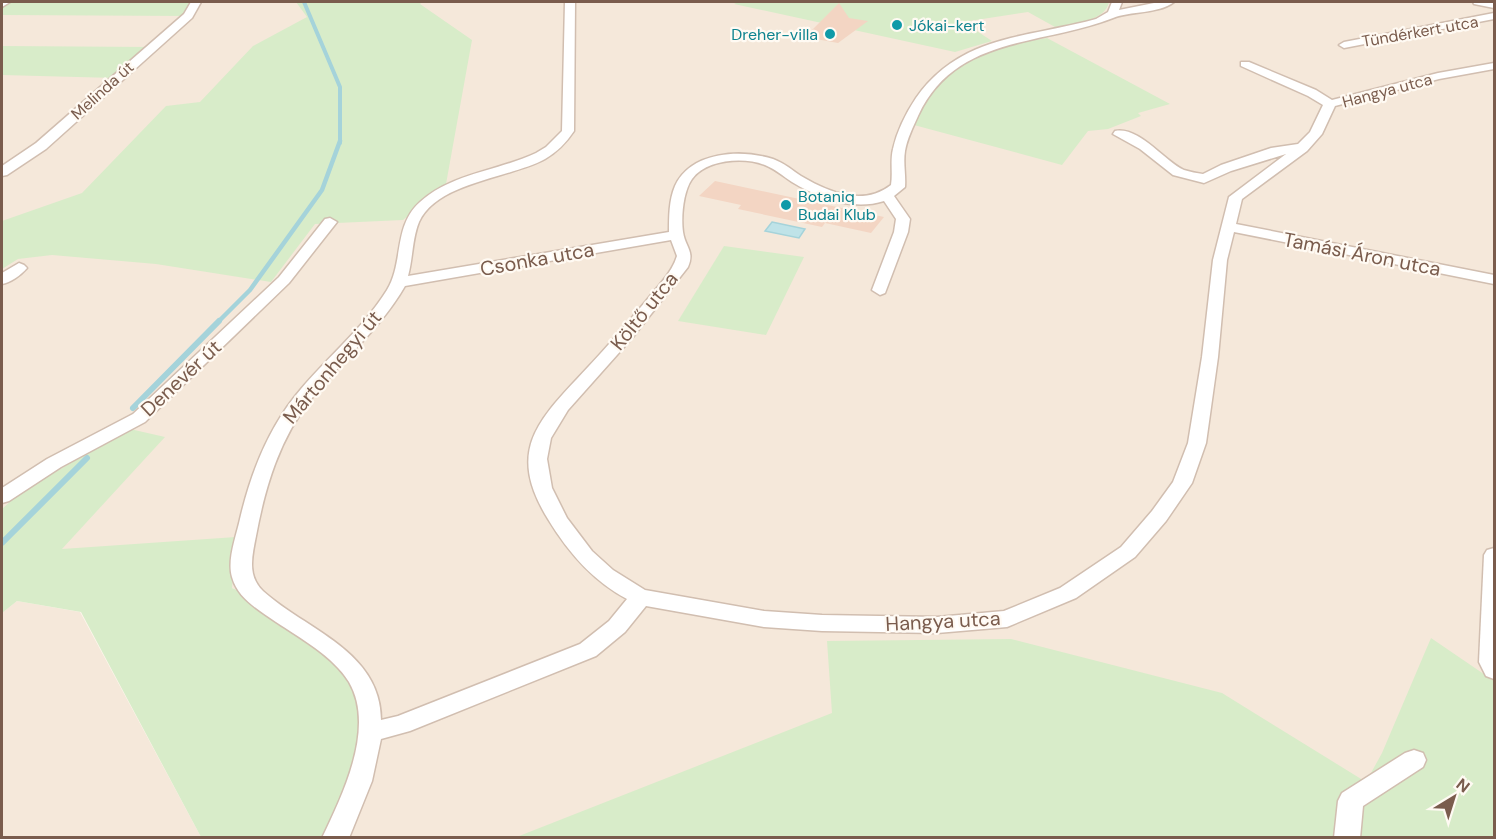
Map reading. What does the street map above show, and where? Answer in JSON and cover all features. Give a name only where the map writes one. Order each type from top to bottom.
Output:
[{"type":"street","name":"Melinda út","points":[[2,172],[41,146],[188,16],[196,2]]},
{"type":"street","name":"Mártonhegyi út","points":[[335,837],[362,777],[371,732],[366,698],[359,679],[340,657],[260,600],[242,578],[241,566],[259,483],[283,425],[305,394],[368,326],[399,282],[404,247],[416,214],[422,207],[441,193],[459,184],[544,156],[560,143],[568,131],[570,2]]},
{"type":"street","points":[[880,290],[901,232],[903,219],[887,196],[898,187],[899,151],[910,119],[932,82],[946,69],[975,51],[1089,25],[1115,8],[1126,13],[1169,2]]},
{"type":"street","points":[[1478,2],[1494,5]]},
{"type":"street","name":"Tündérkert utca","points":[[1344,45],[1494,16]]},
{"type":"street","points":[[1245,64],[1311,93],[1330,104]]},
{"type":"street","name":"Hangya utca","points":[[640,597],[764,619],[834,624],[937,625],[1007,619],[1068,593],[1128,552],[1159,516],[1182,483],[1197,443],[1210,357],[1220,261],[1236,197],[1302,148],[1316,134],[1330,104],[1438,76],[1494,66]]},
{"type":"street","points":[[1119,134],[1145,146],[1178,172],[1204,179],[1226,168],[1276,151],[1289,147],[1302,148]]},
{"type":"street","name":"Költő utca","points":[[640,597],[627,591],[599,569],[568,536],[551,509],[542,489],[538,450],[547,426],[558,411],[676,274],[684,260],[684,248],[675,235],[682,182],[701,166],[717,160],[747,157],[773,163],[817,191],[860,200],[887,196]]},
{"type":"street","name":"Denevér út","points":[[2,497],[54,463],[139,418],[284,280],[330,222]]},
{"type":"street","name":"Tamási Áron utca","points":[[1229,227],[1494,280]]},
{"type":"street","name":"Csonka utca","points":[[399,282],[675,235]]},
{"type":"street","points":[[2,280],[19,268]]},
{"type":"street","points":[[1494,555],[1490,662],[1494,670]]},
{"type":"street","points":[[371,732],[402,724],[588,650],[607,637],[622,622],[640,597]]},
{"type":"street","points":[[1347,837],[1351,801],[1414,760]]},
{"type":"shaded area","points":[[2,2],[1494,2],[1494,837],[335,837],[260,600],[232,588],[61,549],[164,437],[2,509]]},
{"type":"shaded area","points":[[17,601],[80,612],[201,837],[2,838],[2,613]]},
{"type":"green space","points":[[5,2],[196,2],[188,16],[2,15],[2,4]]},
{"type":"green space","points":[[296,2],[422,2],[420,4],[472,40],[446,184],[403,220],[315,224],[271,282],[156,264],[52,255],[18,259],[2,269],[2,221],[82,193],[166,106],[200,102],[253,46],[307,17]]},
{"type":"green space","name":"Jókai-kert","points":[[738,2],[1109,2],[1106,9],[1094,18],[1055,27],[1028,12],[963,22],[992,41],[955,52],[734,4]]},
{"type":"green space","points":[[1047,38],[1170,104],[1138,113],[1141,116],[1108,129],[1088,131],[1062,165],[914,125],[936,86],[963,63],[989,51]]},
{"type":"green space","points":[[2,46],[151,47],[115,78],[2,75]]},
{"type":"green space","points":[[724,246],[804,257],[766,335],[678,321]]},
{"type":"green space","points":[[130,429],[165,437],[62,549],[236,537],[232,588],[260,600],[340,657],[371,732],[335,838],[201,837],[81,612],[17,601],[2,613],[2,509],[22,491]]},
{"type":"green space","points":[[1431,638],[1494,681],[1494,837],[514,838],[832,713],[827,641],[1011,639],[1222,693],[1366,782],[1382,753]]},
{"type":"water","points":[[772,222],[805,229],[799,238],[765,231]]},
{"type":"building","points":[[839,3],[849,18],[868,21],[838,43],[805,37]]},
{"type":"building","name":"Botaniq Budai Klub","points":[[715,181],[884,217],[871,233],[825,223],[822,227],[738,209],[741,205],[699,196]]},
{"type":"waterway","points":[[304,2],[340,87],[340,141]]},
{"type":"waterway","points":[[219,321],[250,290],[322,190],[340,141]]},
{"type":"waterway","points":[[133,408],[219,321]]},
{"type":"waterway","points":[[2,543],[87,458]]},
{"type":"place","name":"Jókai-kert","points":[[897,25]]},
{"type":"place","name":"Dreher-villa","points":[[830,34]]},
{"type":"place","name":"Botaniq Budai Klub","points":[[786,205]]}]
